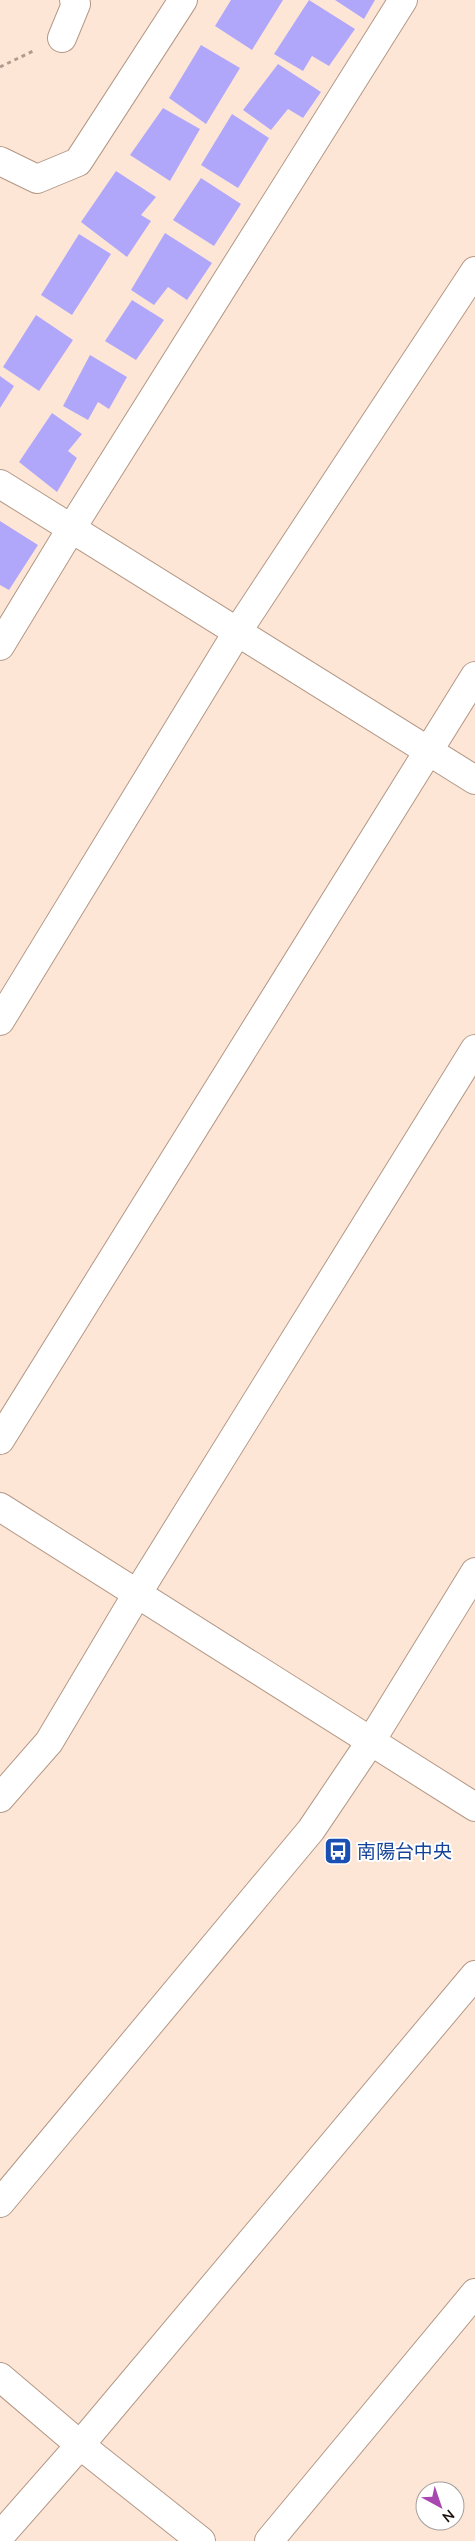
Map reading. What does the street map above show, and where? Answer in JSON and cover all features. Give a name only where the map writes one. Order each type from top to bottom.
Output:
[{"type":"street","points":[[62,38],[76,4],[74,0]]},
{"type":"street","points":[[0,161],[37,180],[78,162],[183,0]]},
{"type":"street","points":[[0,646],[71,528],[403,0]]},
{"type":"street","points":[[0,1021],[238,632],[475,270]]},
{"type":"street","points":[[0,484],[475,780]]},
{"type":"street","points":[[0,1440],[475,676]]},
{"type":"street","points":[[0,1798],[48,1742],[137,1594],[475,1049]]},
{"type":"street","points":[[0,1506],[475,1807]]},
{"type":"street","points":[[0,2204],[311,1830],[370,1741],[475,1572]]},
{"type":"street","points":[[0,2536],[80,2445],[475,1975]]},
{"type":"street","points":[[269,2541],[475,2294]]},
{"type":"street","points":[[0,2377],[80,2445],[201,2541]]},
{"type":"building","points":[[231,0],[283,0],[252,50],[215,26]]},
{"type":"building","points":[[309,0],[355,29],[329,66],[312,56],[303,71],[274,54]]},
{"type":"building","points":[[335,0],[375,0],[364,19]]},
{"type":"building","points":[[201,45],[240,68],[206,124],[169,98]]},
{"type":"building","points":[[278,64],[321,92],[303,118],[288,109],[271,130],[243,110]]},
{"type":"building","points":[[163,108],[200,129],[170,181],[130,155]]},
{"type":"building","points":[[232,114],[269,138],[238,188],[201,165]]},
{"type":"building","points":[[116,171],[156,197],[141,215],[151,221],[127,257],[81,222]]},
{"type":"building","points":[[201,178],[241,204],[214,246],[173,220]]},
{"type":"building","points":[[165,233],[212,263],[187,300],[168,287],[154,305],[131,290]]},
{"type":"building","points":[[79,234],[111,254],[72,315],[41,295]]},
{"type":"building","points":[[132,300],[164,320],[136,360],[105,341]]},
{"type":"building","points":[[36,315],[73,340],[39,391],[3,367]]},
{"type":"building","points":[[90,355],[127,377],[109,409],[98,402],[88,420],[63,406]]},
{"type":"building","points":[[0,376],[14,386],[0,408]]},
{"type":"building","points":[[52,413],[82,434],[68,451],[77,458],[57,492],[19,462]]},
{"type":"building","points":[[0,521],[38,545],[9,590],[0,585]]},
{"type":"place","name":"南陽台中央","points":[[338,1851]]}]
